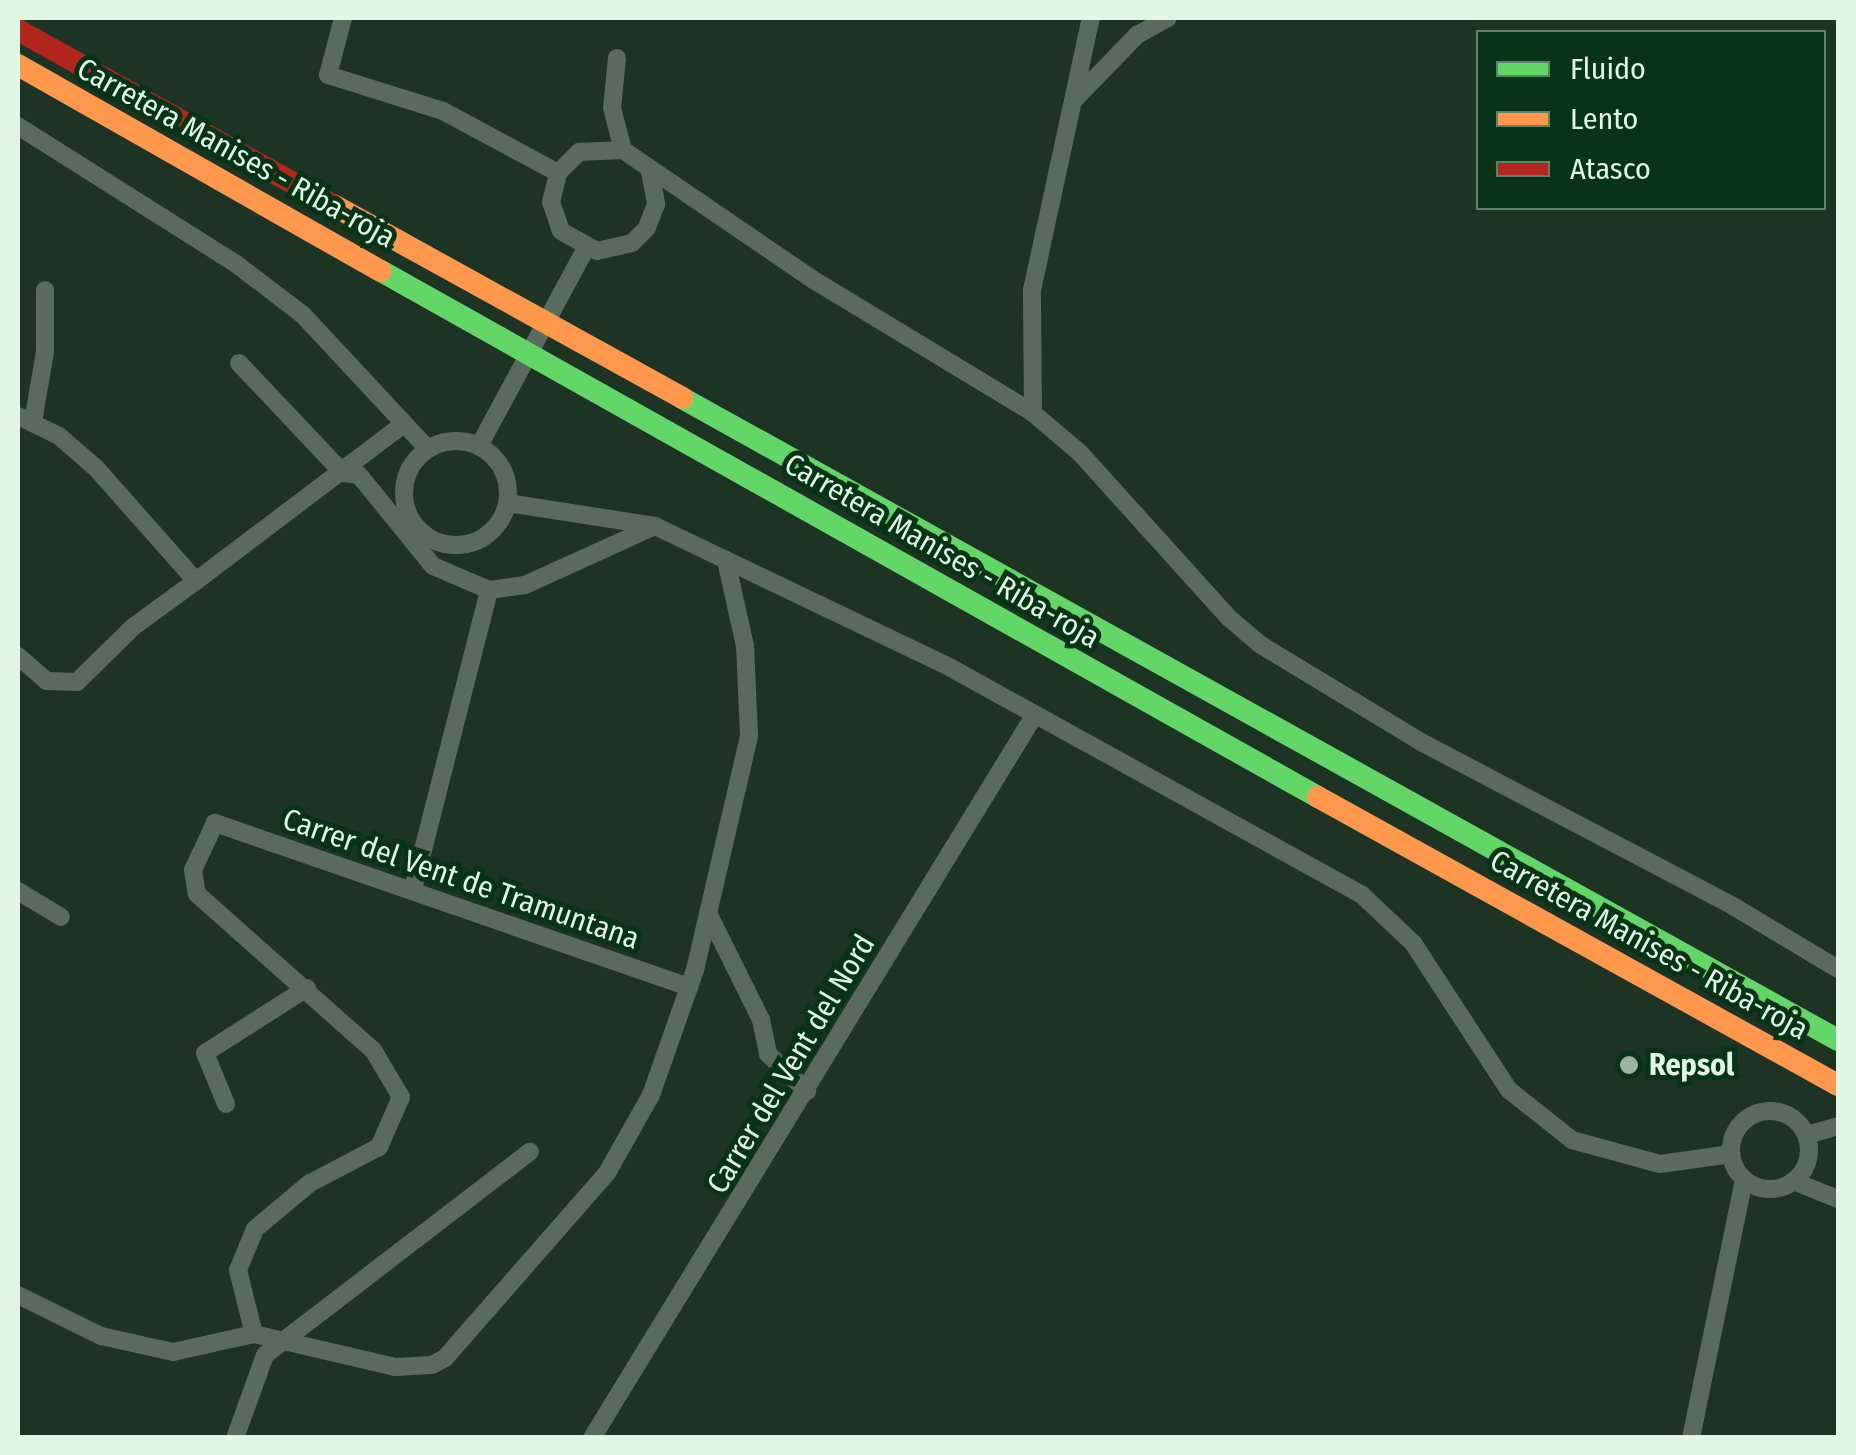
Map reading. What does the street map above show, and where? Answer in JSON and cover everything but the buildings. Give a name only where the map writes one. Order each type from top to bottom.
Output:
[{"type":"main road","name":"Carretera Manises - Riba-roja","points":[[18,30],[1838,1040]]},
{"type":"main road","name":"Carretera Manises - Riba-roja","points":[[18,66],[1012,628],[1838,1085]]},
{"type":"street","points":[[343,18],[328,75],[443,110],[558,173]]},
{"type":"street","points":[[1033,413],[1032,290],[1091,18]]},
{"type":"street","points":[[1076,99],[1136,35],[1168,18]]},
{"type":"street","points":[[617,58],[612,108],[623,150],[650,172],[1033,413],[1080,454],[1229,618],[1261,645],[1421,742],[1838,968]]},
{"type":"street","points":[[18,126],[235,263],[303,315],[400,426],[427,448]]},
{"type":"street","points":[[623,150],[579,152],[558,173],[554,217],[586,248],[621,248],[648,228],[656,204],[650,172]]},
{"type":"street","points":[[479,446],[586,248]]},
{"type":"street","points":[[45,290],[44,352],[25,419],[96,468],[196,581]]},
{"type":"street","points":[[239,363],[344,472],[359,475],[433,566],[489,590],[525,585],[655,526]]},
{"type":"street","points":[[18,656],[47,681],[77,682],[133,627],[344,472],[400,426]]},
{"type":"street","points":[[462,441],[479,446],[503,470],[507,503],[494,530],[454,546],[419,531],[408,516],[405,478],[427,448],[462,441]]},
{"type":"street","points":[[507,503],[655,526],[951,668],[1362,896],[1413,942],[1509,1090],[1572,1140],[1660,1164],[1731,1154]]},
{"type":"street","points":[[18,1295],[100,1336],[174,1352],[254,1334],[288,1338],[395,1367],[432,1365],[607,1173],[652,1095],[690,987],[749,736],[745,646],[726,560]]},
{"type":"street","points":[[413,889],[489,590]]},
{"type":"street","name":"Carrer del Vent del Nord","points":[[592,1438],[1034,716]]},
{"type":"street","name":"Carrer del Vent de Tramuntana","points":[[307,988],[197,894],[193,870],[215,823],[690,987]]},
{"type":"street","points":[[18,891],[61,917]]},
{"type":"street","points":[[708,913],[761,1020],[768,1054],[807,1092]]},
{"type":"street","points":[[226,1104],[205,1052],[307,988],[373,1050],[401,1096],[379,1148],[310,1183],[255,1229],[238,1270],[254,1334]]},
{"type":"street","points":[[1691,1438],[1744,1179],[1731,1154],[1738,1128],[1759,1112],[1787,1114],[1807,1135],[1808,1161],[1793,1182],[1777,1188],[1744,1179]]},
{"type":"street","points":[[1807,1135],[1838,1126]]},
{"type":"street","points":[[235,1438],[265,1356],[530,1152]]},
{"type":"street","points":[[1793,1182],[1838,1199]]},
{"type":"traffic: fast","points":[[381,271],[1318,797]]},
{"type":"traffic: fast","points":[[682,398],[1838,1040]]},
{"type":"traffic: slow","points":[[18,65],[381,271]]},
{"type":"traffic: slow","points":[[333,205],[682,398]]},
{"type":"traffic: slow","points":[[1318,797],[1838,1085]]},
{"type":"traffic: jam","points":[[18,30],[333,205]]},
{"type":"place","name":"Repsol","points":[[1629,1065]]}]
